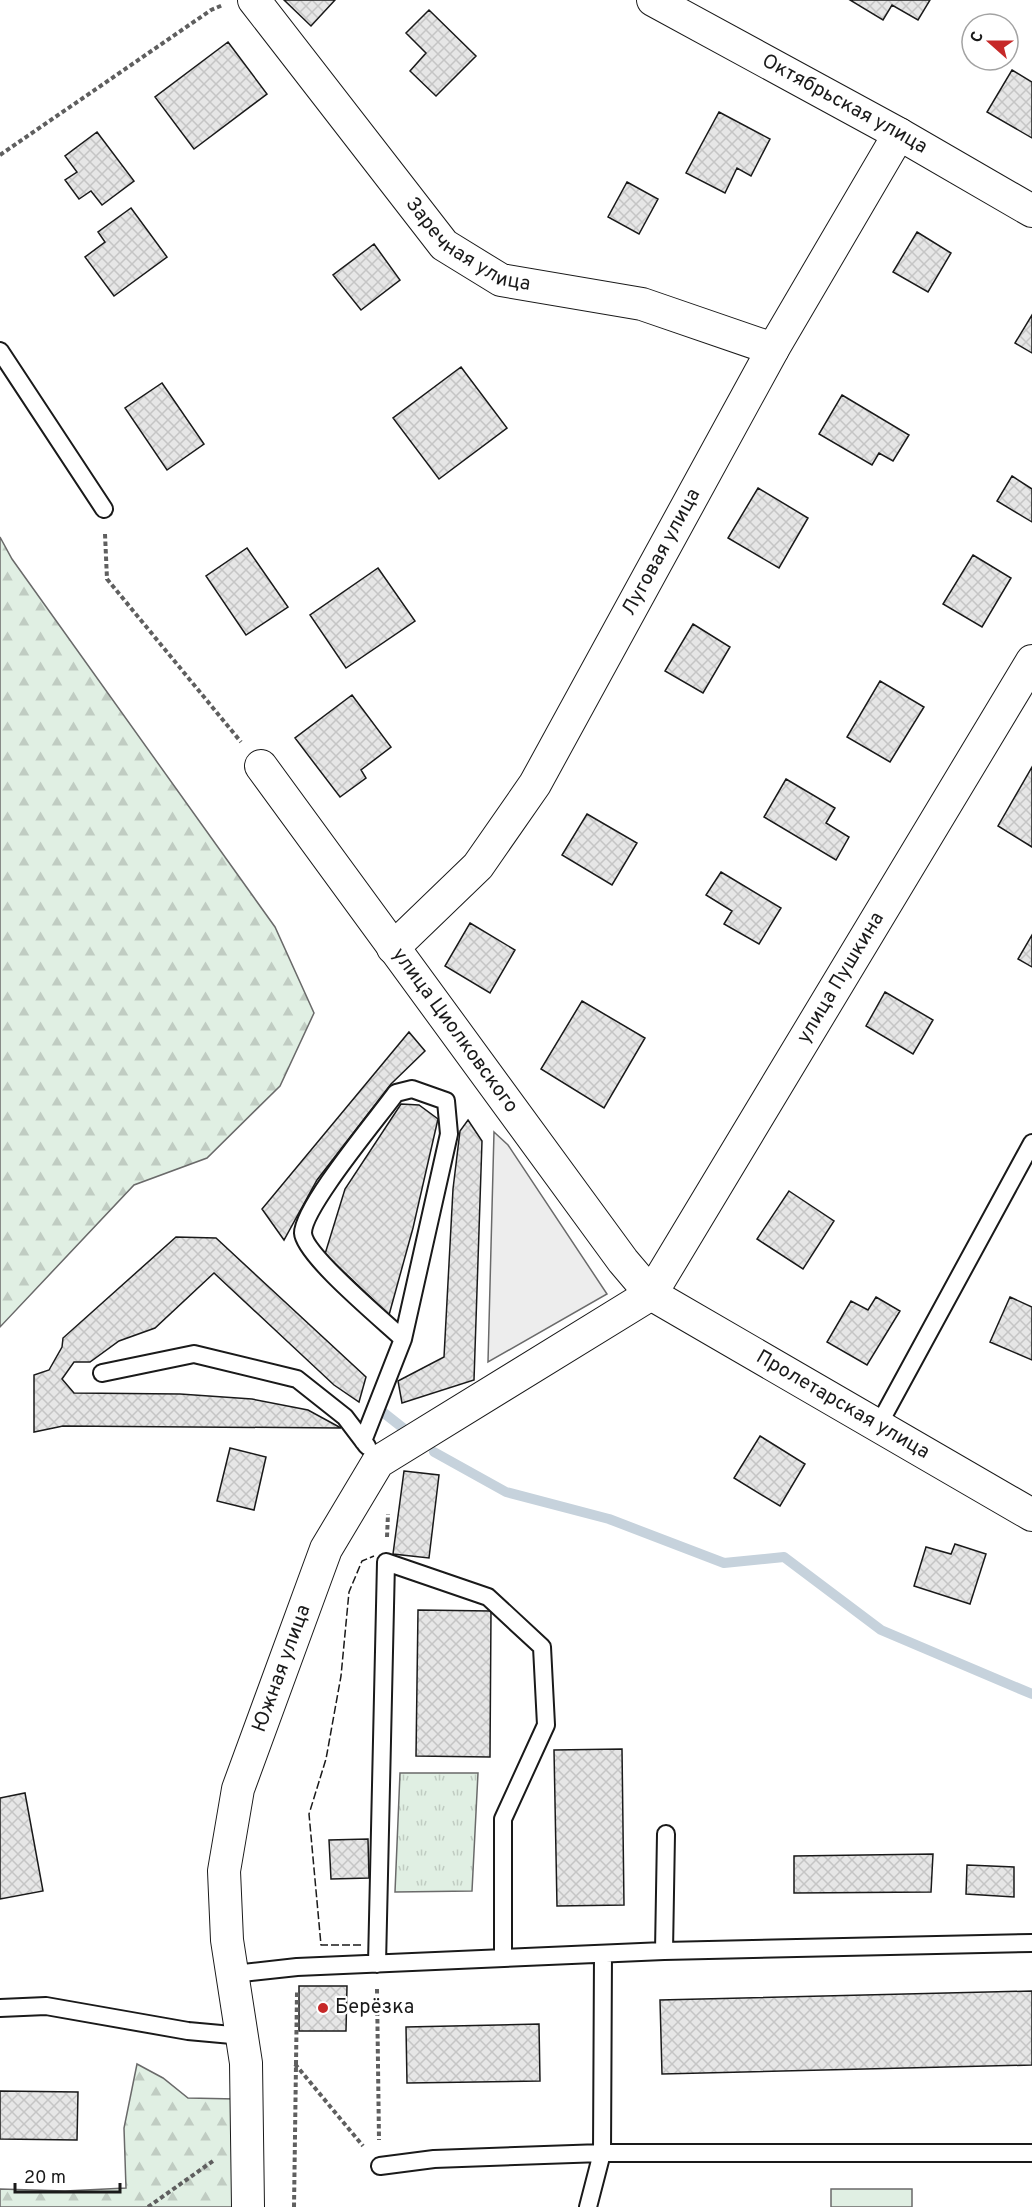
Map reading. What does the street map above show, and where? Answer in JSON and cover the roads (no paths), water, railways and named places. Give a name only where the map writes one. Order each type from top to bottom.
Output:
[{"type":"street","name":"Октябрьская улица","points":[[652,0],[899,134],[1032,212]]},
{"type":"street","name":"Заречная улица","points":[[241,2],[444,245],[501,280],[642,304],[773,350]]},
{"type":"street","name":"Луговая улица","points":[[393,948],[478,866],[536,784],[773,350],[899,134]]},
{"type":"street","name":"улица Пушкина","points":[[651,1294],[1032,661]]},
{"type":"street","name":"улица Циолковского","points":[[261,766],[623,1262],[651,1294]]},
{"type":"street","name":"Пролетарская улица","points":[[651,1294],[1032,1515]]},
{"type":"street","name":"Южная улица","points":[[248,2207],[246,2063],[227,1940],[224,1871],[238,1789],[326,1549],[370,1451],[651,1294]]},
{"type":"lane","points":[[0,351],[104,509]]},
{"type":"lane","points":[[370,1451],[403,1338],[449,1134],[446,1101],[411,1089],[396,1093],[327,1185],[307,1219],[303,1234],[311,1253],[403,1338]]},
{"type":"lane","points":[[878,1426],[1032,1143]]},
{"type":"lane","points":[[102,1373],[194,1354],[297,1379],[345,1417],[370,1451]]},
{"type":"lane","points":[[377,1964],[386,1562],[488,1598],[542,1647],[546,1725],[503,1819],[503,1958]]},
{"type":"lane","points":[[664,1951],[666,1834]]},
{"type":"lane","points":[[234,1974],[297,1967],[664,1951],[1032,1943]]},
{"type":"lane","points":[[588,2207],[602,2153],[603,1954]]},
{"type":"lane","points":[[0,2008],[46,2006],[188,2031],[243,2036]]},
{"type":"lane","points":[[380,2166],[434,2159],[602,2153],[1032,2153]]},
{"type":"waterway","points":[[384,1413],[403,1428]]},
{"type":"waterway","points":[[434,1452],[506,1492],[609,1519],[724,1563],[784,1557],[881,1630],[1032,1694]]},
{"type":"place","name":"Берёзка","points":[[323,2008]]}]
